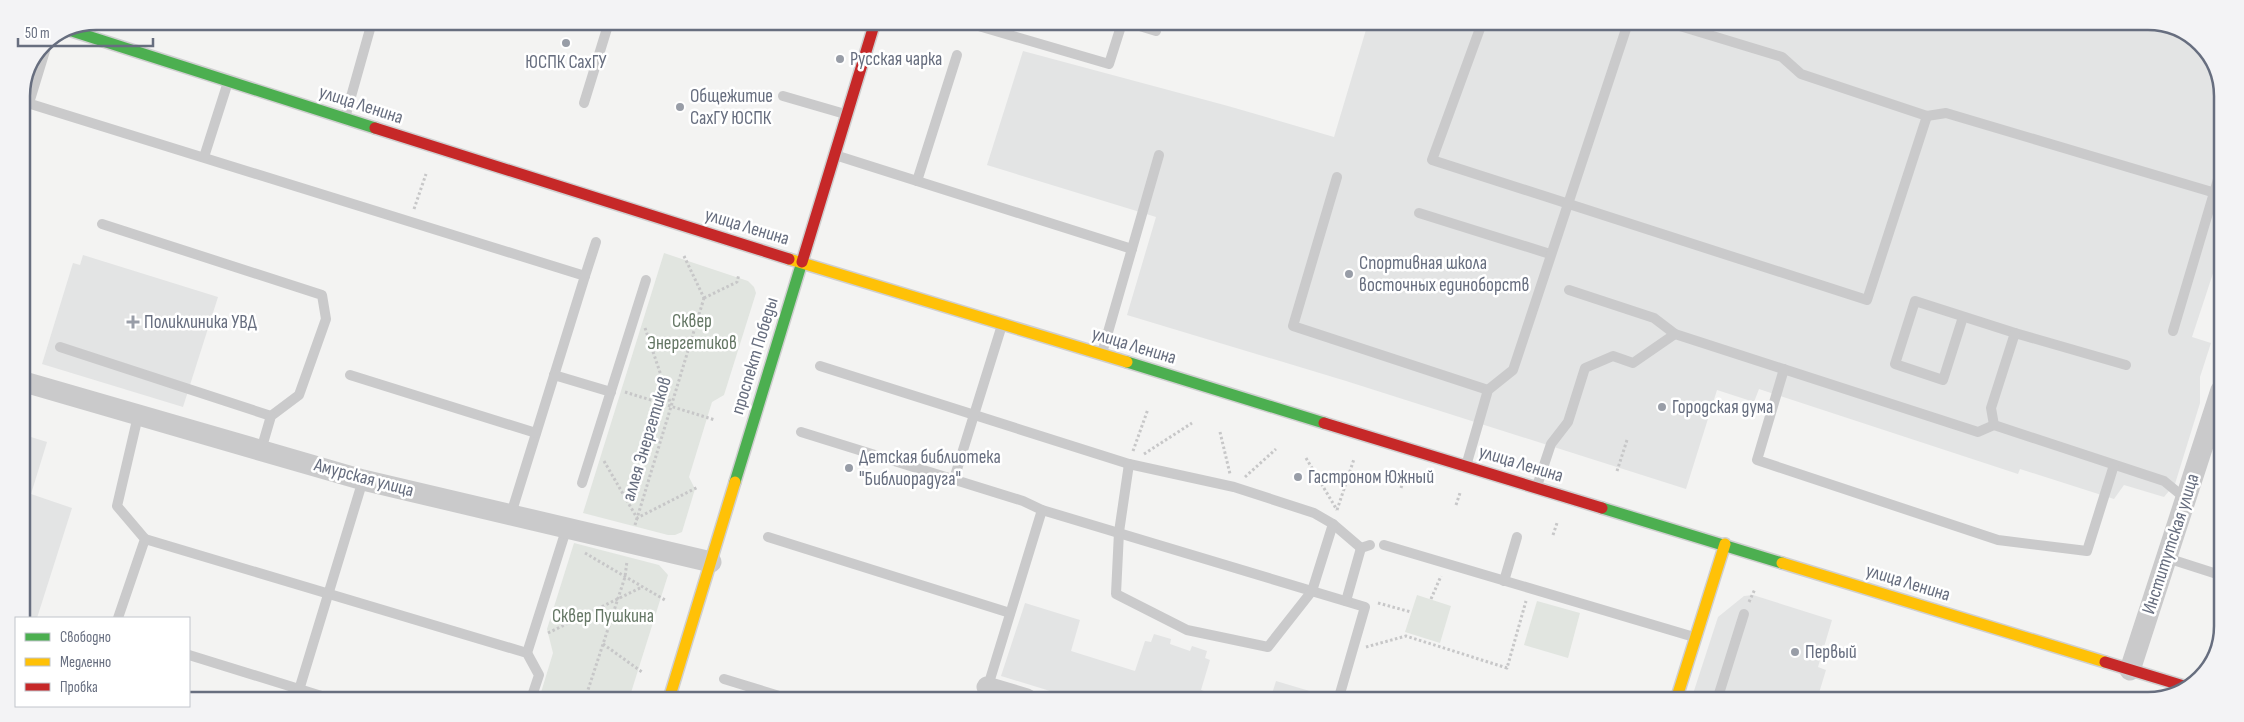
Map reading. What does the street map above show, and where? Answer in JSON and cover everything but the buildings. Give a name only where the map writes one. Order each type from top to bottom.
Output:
[{"type":"main road","name":"проспект Победы","points":[[671,692],[872,30]]},
{"type":"main road","name":"улица Ленина","points":[[81,32],[345,119],[802,262],[1725,544],[2177,685]]},
{"type":"main road","points":[[1679,692],[1725,544]]},
{"type":"street","name":"Амурская улица","points":[[30,383],[138,416],[363,480],[511,514],[565,534],[711,562]]},
{"type":"street","name":"Институтская улица","points":[[2130,670],[2214,412]]},
{"type":"lane","points":[[345,119],[370,30]]},
{"type":"lane","points":[[584,103],[607,30]]},
{"type":"lane","points":[[993,30],[1109,64],[1120,30]]},
{"type":"lane","points":[[1479,30],[1432,160],[1867,300],[1927,116]]},
{"type":"lane","points":[[1466,466],[1488,390],[1513,370],[1626,30]]},
{"type":"lane","points":[[1693,30],[1782,57],[1800,74],[1927,116],[1946,113],[2214,193]]},
{"type":"lane","points":[[917,181],[957,55]]},
{"type":"lane","points":[[31,87],[41,58]]},
{"type":"lane","points":[[204,157],[228,80]]},
{"type":"lane","points":[[783,96],[846,114]]},
{"type":"lane","points":[[30,104],[585,276]]},
{"type":"lane","points":[[1102,355],[1159,154]]},
{"type":"lane","points":[[833,155],[1132,249]]},
{"type":"lane","points":[[1338,177],[1293,326],[1488,390]]},
{"type":"lane","points":[[2173,331],[2214,206]]},
{"type":"lane","points":[[1419,214],[1550,254]]},
{"type":"lane","points":[[102,224],[322,295],[326,320],[299,395],[271,416],[262,450]]},
{"type":"lane","points":[[511,514],[596,242]]},
{"type":"lane","points":[[582,483],[646,280]]},
{"type":"lane","points":[[1569,290],[1654,318],[1676,334],[1978,432],[1994,425],[2114,464],[2164,481],[2186,499]]},
{"type":"lane","points":[[1964,317],[1943,380],[1895,364],[1915,301],[2014,333],[2126,365]]},
{"type":"lane","points":[[954,479],[1002,324]]},
{"type":"lane","points":[[1994,425],[1991,408],[2014,333]]},
{"type":"lane","points":[[1536,487],[1551,444],[1568,422],[1585,368],[1613,356],[1633,363],[1676,334]]},
{"type":"lane","points":[[60,347],[271,416]]},
{"type":"lane","points":[[820,366],[1129,464],[1234,487],[1314,512],[1365,547],[1346,601]]},
{"type":"lane","points":[[1784,369],[1757,460],[1998,540],[2087,551],[2114,464]]},
{"type":"lane","points":[[350,375],[536,433]]},
{"type":"lane","points":[[554,375],[611,392]]},
{"type":"lane","points":[[138,416],[117,506],[145,539],[527,653]]},
{"type":"lane","points":[[801,432],[1023,501],[1042,510],[1365,607],[1340,692]]},
{"type":"lane","points":[[1129,464],[1120,532],[1116,594],[1187,630],[1268,647],[1312,591],[1333,524]]},
{"type":"lane","points":[[299,690],[363,480]]},
{"type":"lane","points":[[986,692],[1042,510]]},
{"type":"lane","points":[[533,692],[539,675],[527,653],[565,534]]},
{"type":"lane","points":[[768,537],[1010,612]]},
{"type":"lane","points":[[1504,580],[1517,537]]},
{"type":"lane","points":[[118,617],[145,539]]},
{"type":"lane","points":[[1384,545],[1696,637]]},
{"type":"lane","points":[[2167,558],[2214,573]]},
{"type":"lane","points":[[1720,692],[1744,614]]},
{"type":"lane","points":[[190,655],[306,692]]},
{"type":"lane","points":[[724,679],[766,692]]},
{"type":"path","points":[[409,222],[426,174]]},
{"type":"path","points":[[684,256],[704,298],[737,282],[740,274]]},
{"type":"path","name":"аллея Энергетиков","points":[[633,531],[704,298]]},
{"type":"path","points":[[638,306],[671,406]]},
{"type":"path","points":[[611,392],[621,390],[716,420]]},
{"type":"path","points":[[1129,464],[1148,409]]},
{"type":"path","points":[[1129,464],[1192,423]]},
{"type":"path","points":[[1220,432],[1234,487],[1276,449]]},
{"type":"path","points":[[1617,471],[1627,440]]},
{"type":"path","points":[[594,445],[637,518],[698,487]]},
{"type":"path","points":[[1306,458],[1337,510]]},
{"type":"path","points":[[1333,524],[1354,459]]},
{"type":"path","points":[[1401,488],[1405,475]]},
{"type":"path","points":[[1456,505],[1460,493]]},
{"type":"path","points":[[1553,535],[1557,523]]},
{"type":"path","points":[[565,534],[626,577],[665,600]]},
{"type":"path","points":[[587,692],[626,577],[627,557]]},
{"type":"path","points":[[1431,599],[1447,564]]},
{"type":"path","points":[[530,642],[642,587]]},
{"type":"path","points":[[1352,650],[1406,636],[1507,668],[1530,588]]},
{"type":"path","points":[[1365,607],[1378,603],[1411,612]]},
{"type":"path","points":[[603,644],[642,672]]},
{"type":"shaded area","points":[[1366,30],[2148,30],[2173,35],[2195,49],[2205,63],[2213,83],[2214,92],[2214,270],[2192,337],[2211,343],[2200,377],[2200,403],[2175,484],[2164,497],[2124,485],[2114,499],[2020,469],[2018,474],[1759,389],[1754,402],[1717,390],[1686,489],[1346,381],[1127,315],[1156,217],[987,165],[1023,51],[1228,106],[1334,137]]},
{"type":"shaded area","name":"Поликлиника УВД","points":[[83,255],[218,297],[183,407],[42,364],[73,263],[80,265]]},
{"type":"shaded area","points":[[30,437],[47,442],[31,494],[72,508],[37,617],[30,617]]},
{"type":"shaded area","points":[[1753,595],[1832,620],[1818,667],[1826,670],[1819,692],[1694,692],[1718,617],[1744,596]]},
{"type":"shaded area","points":[[1025,603],[1080,620],[1071,651],[1135,671],[1145,641],[1151,642],[1154,634],[1171,639],[1170,644],[1190,651],[1192,646],[1207,651],[1205,658],[1210,660],[1201,690],[1207,692],[1053,692],[1001,676]]},
{"type":"shaded area","points":[[1276,681],[1313,692],[1273,692]]},
{"type":"green space","name":"Сквер Энергетиков","points":[[664,253],[748,281],[754,287],[756,293],[724,395],[712,402],[689,477],[695,489],[682,532],[675,535],[668,535],[583,513]]},
{"type":"green space","name":"Сквер Пушкина","points":[[574,543],[659,565],[668,575],[631,692],[541,692],[553,653],[547,629]]},
{"type":"green space","points":[[1417,595],[1451,606],[1440,643],[1405,632]]},
{"type":"green space","points":[[1537,601],[1580,613],[1568,658],[1524,645]]},
{"type":"traffic: fast","points":[[78,33],[375,128]]},
{"type":"traffic: fast","points":[[735,482],[802,262]]},
{"type":"traffic: fast","points":[[1127,362],[1324,423]]},
{"type":"traffic: fast","points":[[1602,508],[1782,563]]},
{"type":"traffic: slow","points":[[789,259],[1127,362]]},
{"type":"traffic: slow","points":[[671,692],[735,482]]},
{"type":"traffic: slow","points":[[1679,692],[1725,544]]},
{"type":"traffic: slow","points":[[1782,563],[2105,662]]},
{"type":"traffic: jam","points":[[802,262],[873,30]]},
{"type":"traffic: jam","points":[[375,128],[789,259]]},
{"type":"traffic: jam","points":[[1324,423],[1602,508]]},
{"type":"traffic: jam","points":[[2105,662],[2178,684]]},
{"type":"place","name":"ЮСПК СахГУ","points":[[566,43]]},
{"type":"place","name":"Русская чарка","points":[[840,59]]},
{"type":"place","name":"Общежитие СахГУ ЮСПК","points":[[680,107]]},
{"type":"place","name":"Спортивная школа восточных единоборств","points":[[1349,274]]},
{"type":"place","name":"Поликлиника УВД","points":[[133,322]]},
{"type":"place","name":"Городская дума","points":[[1662,407]]},
{"type":"place","name":"Детская библиотека \"Библиорадуга\"","points":[[849,468]]},
{"type":"place","name":"Гастроном Южный","points":[[1298,477]]},
{"type":"place","name":"Первый","points":[[1795,652]]}]
